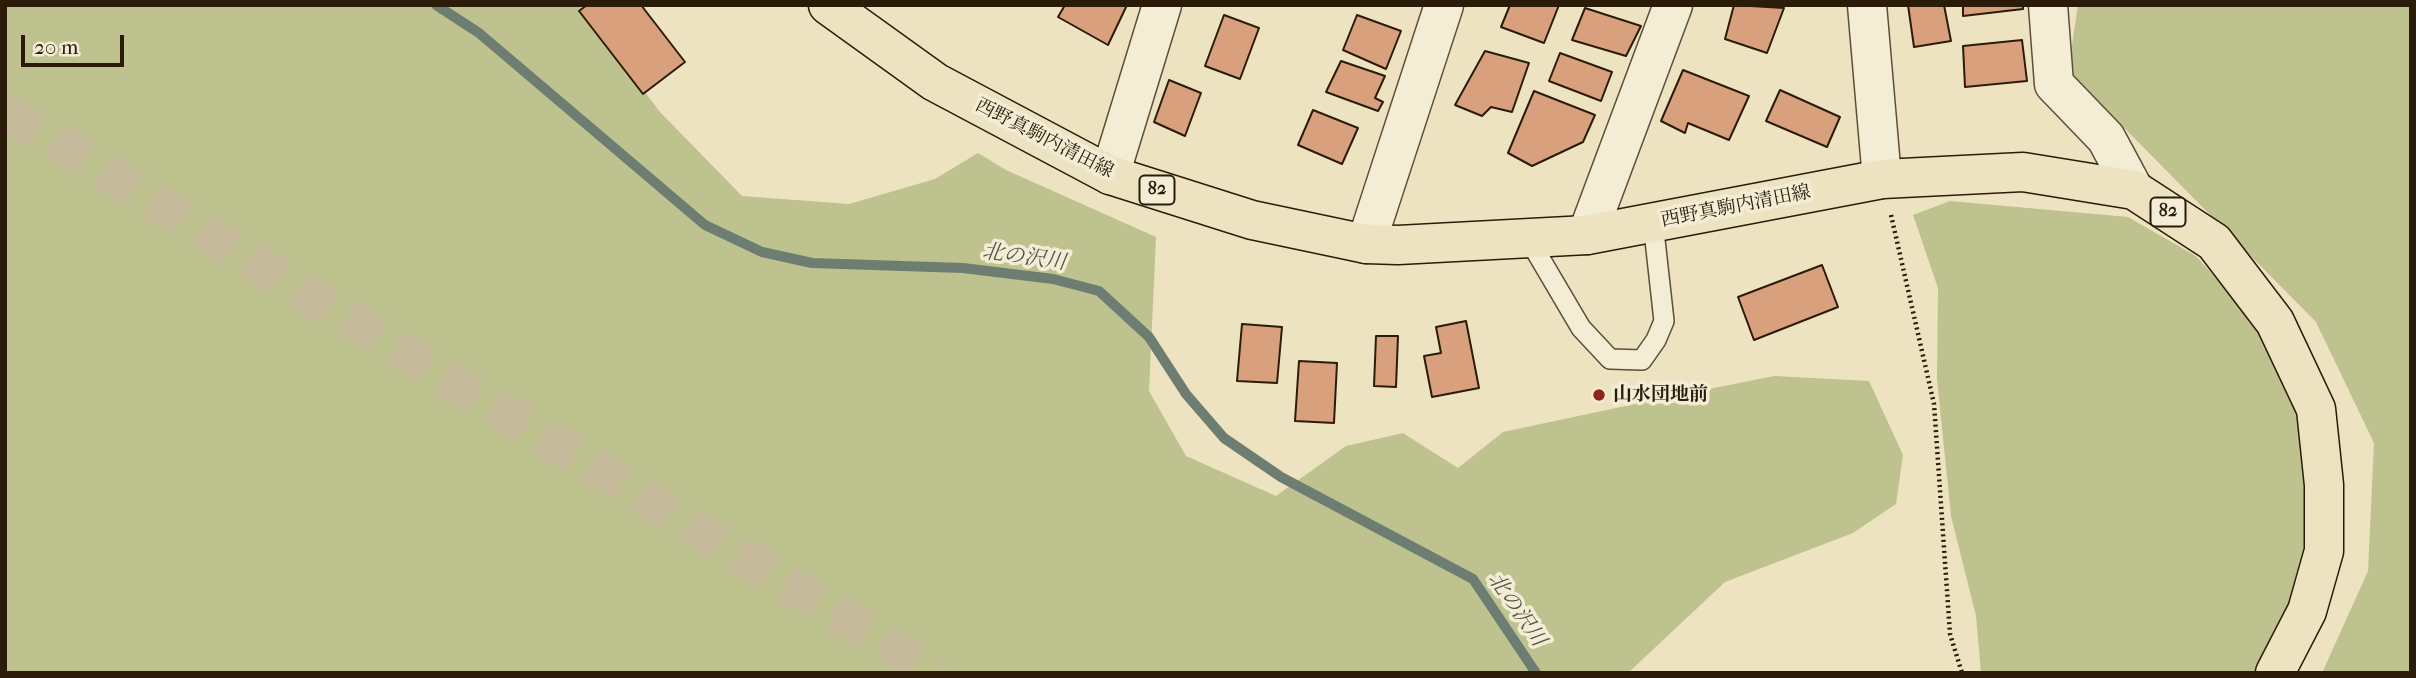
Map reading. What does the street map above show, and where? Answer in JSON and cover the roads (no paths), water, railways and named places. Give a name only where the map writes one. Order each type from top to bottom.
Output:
[{"type":"main road","name":"西野真駒内清田線","points":[[828,5],[935,82],[1110,175],[1252,220],[1366,244],[1398,245],[1587,235],[1882,179],[2023,172],[2134,190],[2214,242],[2275,322],[2316,408],[2324,485],[2324,551],[2307,611],[2275,673]]},
{"type":"street","points":[[1110,175],[1162,5]]},
{"type":"street","points":[[1366,244],[1444,5]]},
{"type":"street","points":[[1587,235],[1674,5]]},
{"type":"street","points":[[1867,5],[1882,179]]},
{"type":"street","points":[[2048,5],[2054,84],[2106,138],[2134,190]]},
{"type":"lane","points":[[1528,238],[1591,342],[1610,359],[1642,360],[1656,340],[1664,321],[1653,222]]},
{"type":"waterway","name":"北の沢川","points":[[436,5],[479,33],[705,225],[762,252],[812,263],[963,268],[1053,279],[1099,291],[1149,337],[1186,394],[1224,438],[1281,477],[1473,579],[1536,673]]},
{"type":"tunnel","points":[[5,111],[935,673]]},
{"type":"place","name":"山水団地前","points":[[1599,395]]}]
